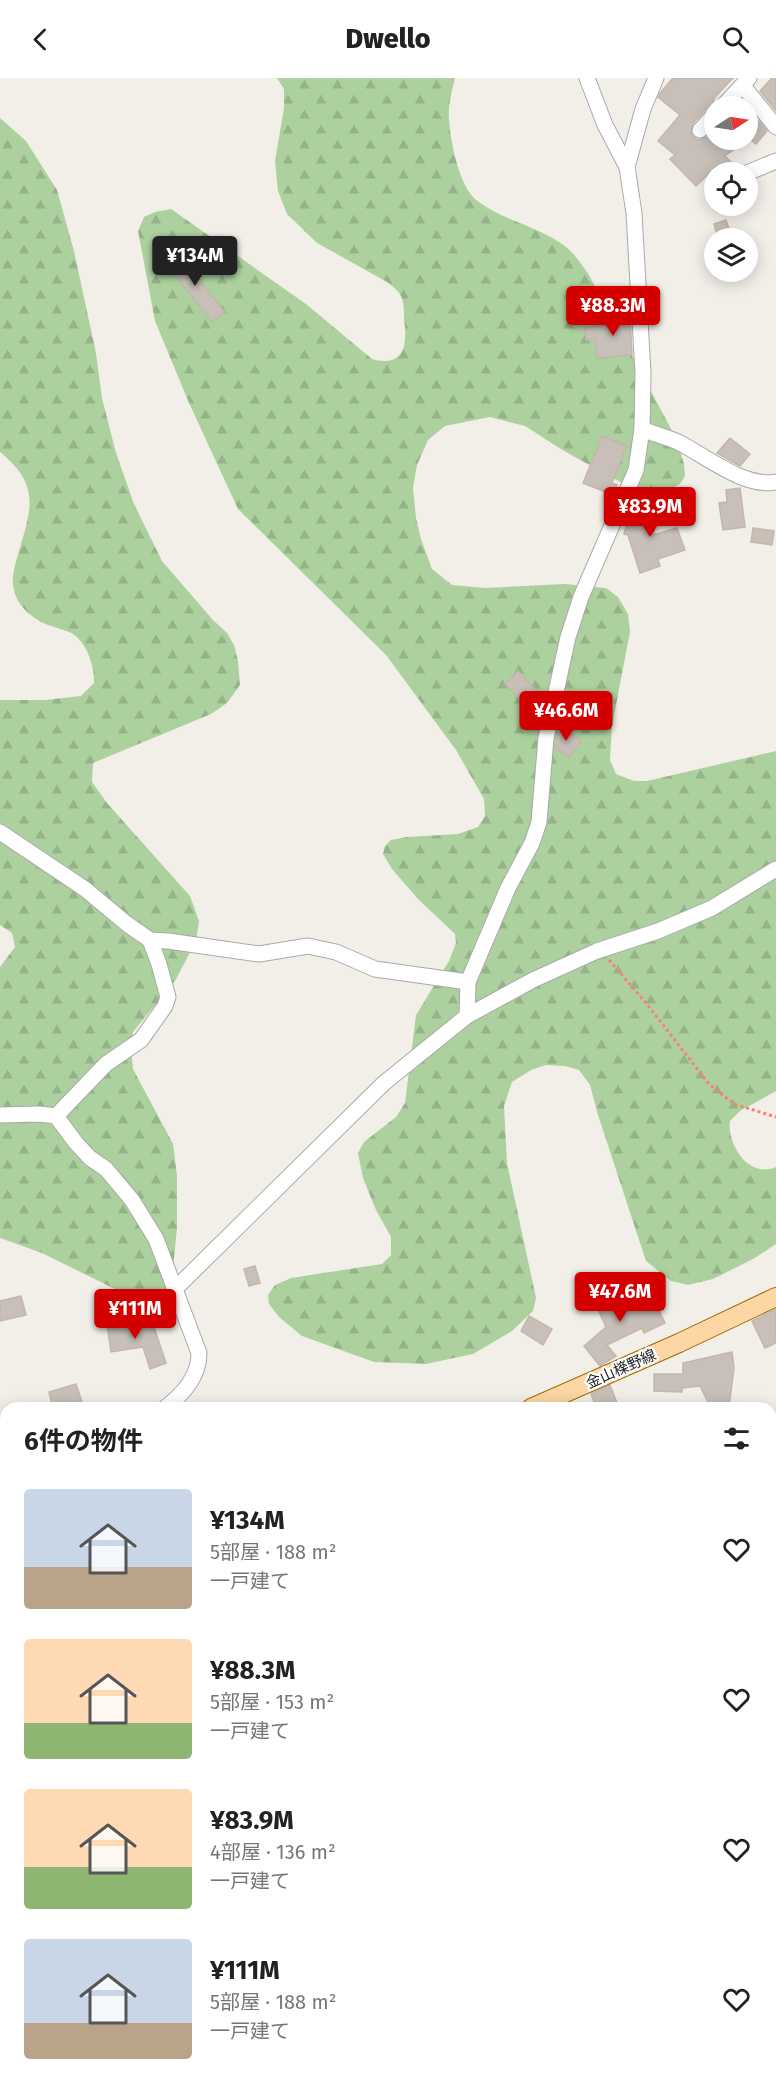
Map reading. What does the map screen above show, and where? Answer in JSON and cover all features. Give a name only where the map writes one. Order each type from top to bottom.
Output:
[{"type":"main road","name":"金山檪野線","points":[[545,1402],[776,1297]]},
{"type":"street","points":[[467,1016],[468,982],[503,898],[532,843],[539,822],[546,738],[568,637],[581,597],[636,470],[642,429],[643,373],[634,224],[627,167],[605,125],[587,78]]},
{"type":"street","points":[[627,167],[642,109],[656,78]]},
{"type":"street","points":[[733,96],[746,82],[776,127]]},
{"type":"street","points":[[700,130],[704,126]]},
{"type":"street","points":[[758,168],[776,161]]},
{"type":"street","points":[[642,429],[675,441],[750,482],[776,482]]},
{"type":"street","points":[[0,832],[85,889],[150,940],[168,997],[165,1006],[141,1040],[106,1064],[56,1116]]},
{"type":"street","points":[[176,1288],[384,1083],[467,1016],[533,980],[600,950],[658,931],[712,908],[776,869]]},
{"type":"street","points":[[150,940],[168,940],[259,954],[308,946],[336,952],[375,969],[468,982]]},
{"type":"street","points":[[0,1115],[56,1116],[76,1143],[90,1158],[106,1169],[132,1200],[156,1239],[199,1353],[199,1365],[192,1380],[171,1402]]},
{"type":"path","points":[[600,950],[646,1003],[709,1084],[734,1104],[776,1117]]},
{"type":"green space","points":[[277,78],[455,78],[450,98],[450,128],[456,162],[470,193],[487,207],[555,240],[575,256],[589,275],[677,440],[685,476],[680,484],[671,489],[653,490],[624,484],[564,451],[525,426],[490,417],[445,426],[428,440],[417,465],[413,488],[416,518],[432,569],[452,585],[485,588],[565,584],[606,588],[618,597],[628,614],[630,632],[612,726],[610,760],[616,774],[634,781],[647,781],[776,751],[776,1091],[740,1111],[730,1121],[730,1130],[736,1149],[749,1164],[766,1169],[776,1167],[776,1244],[753,1259],[713,1279],[688,1285],[671,1281],[646,1261],[590,1085],[579,1070],[565,1066],[546,1065],[531,1070],[512,1082],[504,1106],[507,1163],[536,1298],[533,1311],[512,1331],[473,1354],[426,1364],[374,1362],[302,1336],[279,1317],[269,1304],[268,1295],[275,1285],[291,1278],[382,1264],[391,1255],[391,1237],[376,1210],[363,1178],[358,1153],[364,1142],[396,1117],[405,1103],[416,1015],[449,961],[456,943],[455,934],[418,899],[392,869],[383,854],[385,846],[391,840],[458,834],[478,827],[485,816],[484,799],[456,750],[386,655],[238,509],[189,403],[155,321],[138,231],[144,217],[171,209],[306,304],[372,359],[391,360],[402,352],[405,337],[403,304],[398,292],[387,282],[317,243],[287,214],[278,191],[275,161],[284,108],[284,89]]},
{"type":"green space","points":[[0,118],[26,141],[57,190],[74,251],[96,353],[102,398],[116,453],[134,504],[162,561],[227,633],[234,645],[238,661],[240,685],[227,703],[211,714],[93,763],[92,782],[107,803],[190,896],[199,921],[196,941],[175,981],[133,1032],[131,1050],[133,1069],[173,1144],[177,1176],[177,1228],[171,1289],[164,1300],[153,1304],[141,1302],[42,1253],[0,1238],[0,967],[15,947],[12,933],[0,925],[0,700],[45,700],[81,696],[94,683],[89,656],[78,638],[31,616],[18,601],[13,586],[14,570],[29,513],[29,501],[28,489],[23,477],[0,452]]},
{"type":"building","points":[[673,78],[733,78],[716,96],[704,96],[704,111],[693,123],[691,132],[698,140],[704,138],[704,150],[733,150],[725,156],[731,162],[704,162],[704,178],[696,186],[670,159],[675,155],[658,141],[680,115],[658,97]]},
{"type":"building","points":[[772,78],[776,78],[776,111],[760,91]]},
{"type":"building","points":[[758,120],[767,131],[758,142]]},
{"type":"building","points":[[726,220],[729,228],[715,228],[714,224]]},
{"type":"building","points":[[176,252],[225,312],[212,322],[164,261]]},
{"type":"building","points":[[630,314],[632,355],[597,358],[595,339],[586,340],[585,328],[612,325],[611,315]]},
{"type":"building","points":[[602,436],[627,446],[612,483],[617,485],[613,495],[583,483]]},
{"type":"building","points":[[730,438],[750,454],[740,466],[717,453]]},
{"type":"building","points":[[740,488],[745,527],[723,530],[719,503],[727,502],[726,490]]},
{"type":"building","points":[[633,503],[660,509],[653,535],[677,528],[685,550],[658,559],[660,566],[640,573],[628,535],[624,534]]},
{"type":"building","points":[[753,528],[774,531],[772,545],[751,542]]},
{"type":"building","points":[[518,671],[536,690],[524,703],[505,684]]},
{"type":"building","points":[[559,726],[581,741],[569,757],[555,748]]},
{"type":"building","points":[[255,1266],[260,1283],[249,1286],[244,1269]]},
{"type":"building","points":[[602,1289],[605,1296],[612,1293],[615,1300],[626,1295],[632,1309],[653,1299],[665,1323],[644,1333],[642,1328],[607,1345],[616,1356],[600,1366],[584,1346],[606,1327],[591,1294]]},
{"type":"building","points":[[21,1296],[26,1315],[0,1321],[0,1301]]},
{"type":"building","points":[[776,1309],[776,1343],[765,1348],[752,1321]]},
{"type":"building","points":[[123,1316],[124,1325],[132,1324],[133,1330],[153,1324],[166,1363],[150,1369],[143,1347],[111,1352],[106,1318]]},
{"type":"building","points":[[529,1316],[552,1329],[543,1345],[521,1331]]},
{"type":"building","points":[[732,1352],[734,1368],[730,1402],[708,1402],[700,1386],[682,1388],[682,1392],[654,1391],[654,1374],[683,1374],[683,1363]]},
{"type":"building","points":[[76,1384],[82,1402],[51,1402],[49,1392]]},
{"type":"building","points":[[610,1385],[617,1402],[594,1402],[591,1394]]}]
